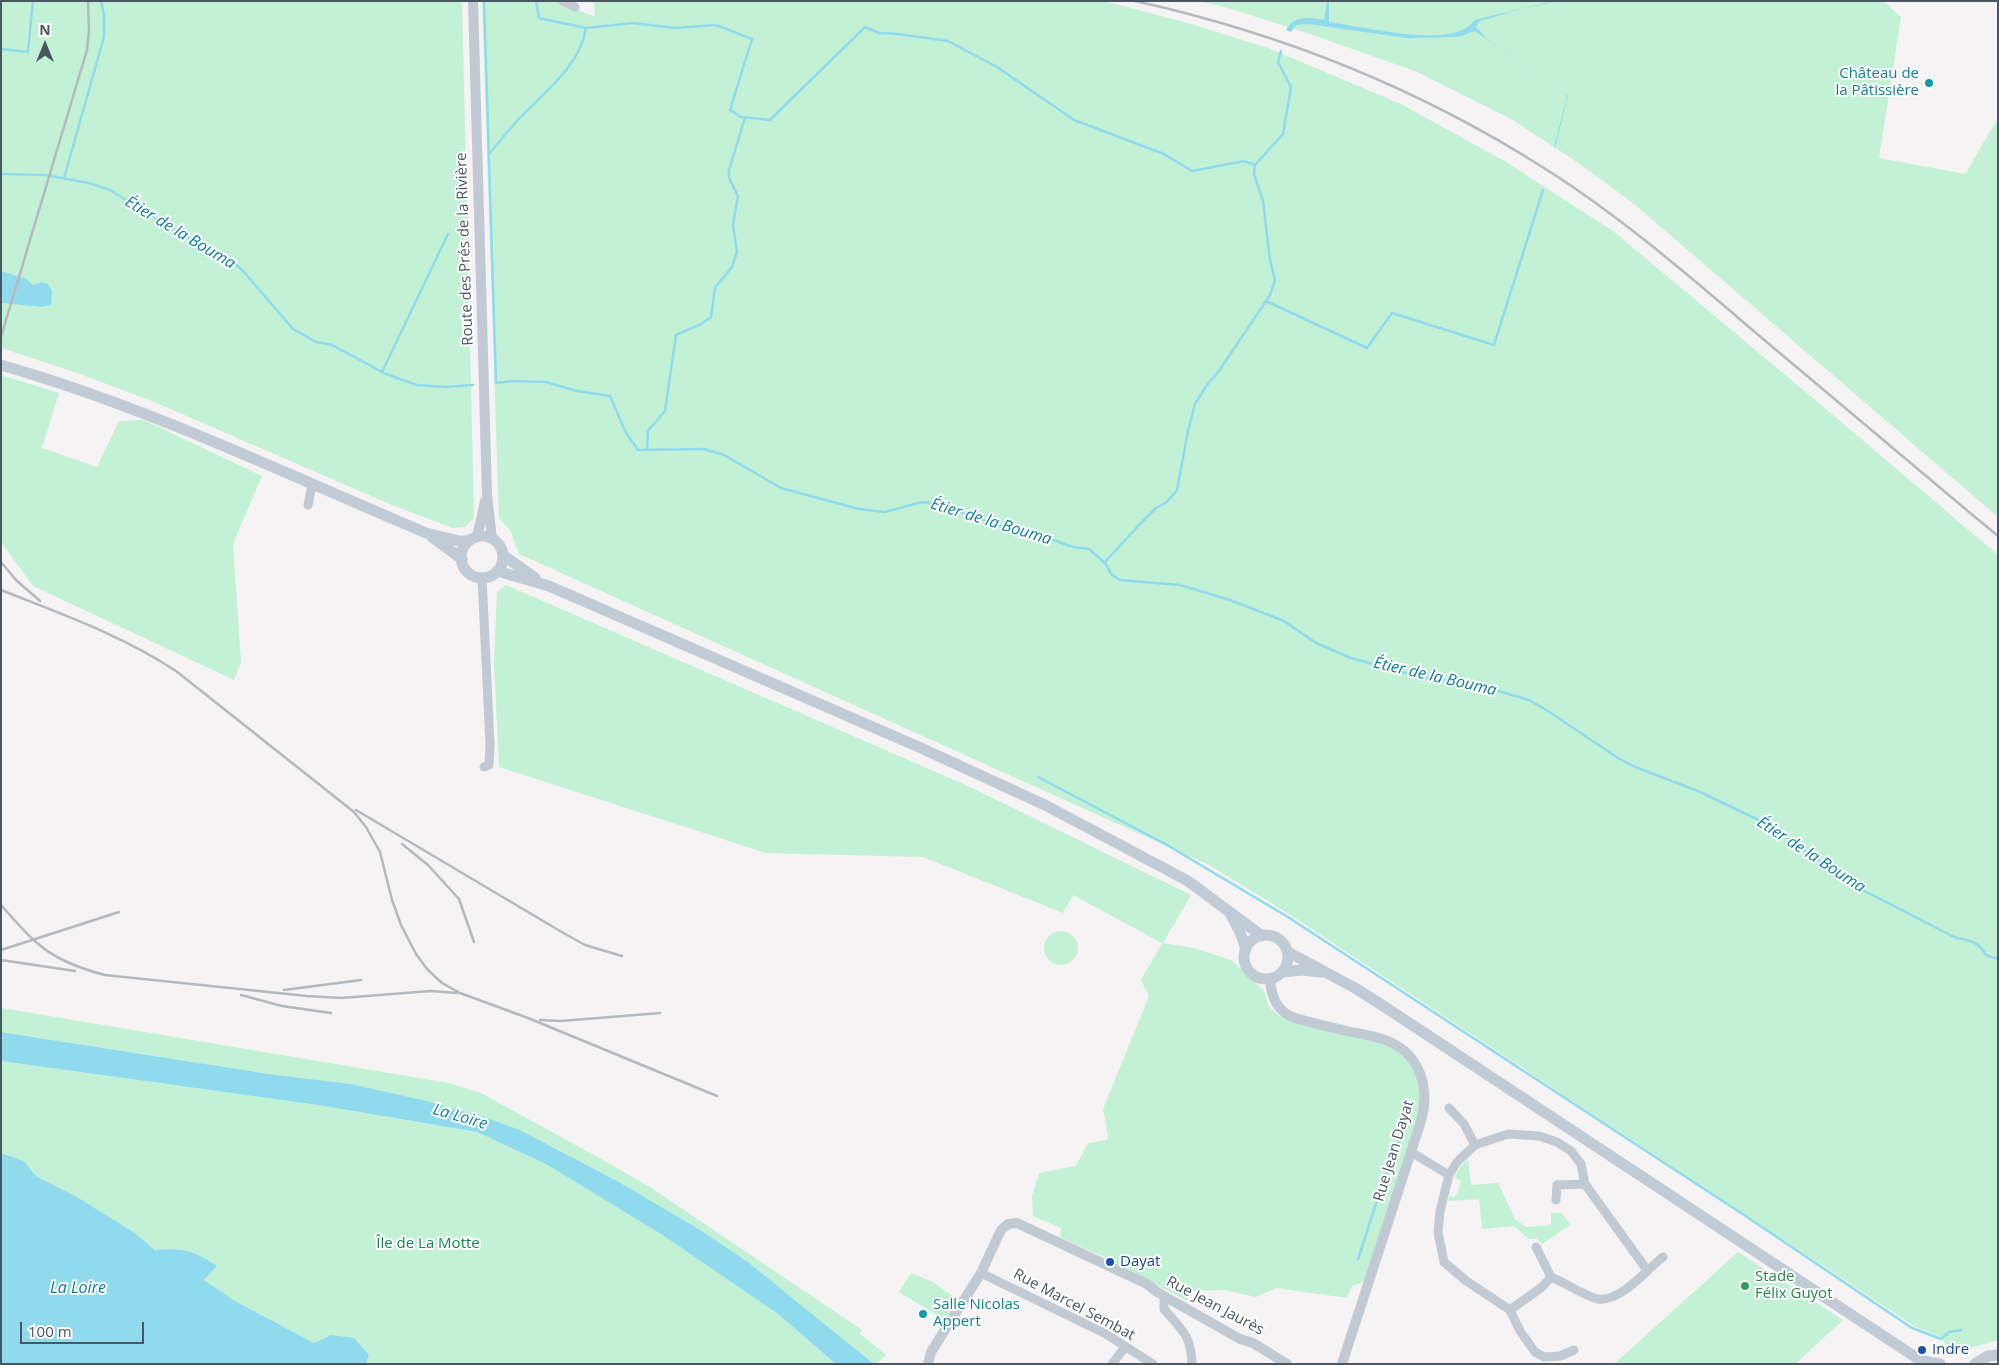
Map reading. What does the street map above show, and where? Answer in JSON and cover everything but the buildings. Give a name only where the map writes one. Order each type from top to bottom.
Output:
[{"type":"main road","points":[[1,365],[114,401],[426,533],[459,541],[482,536],[492,538],[501,547],[503,555],[502,564],[491,575],[482,577],[469,572],[462,559],[426,533]]},
{"type":"main road","points":[[462,559],[463,549],[473,539]]},
{"type":"main road","points":[[503,555],[524,571],[549,586],[921,748],[1045,805],[1188,882],[1262,936],[1276,938],[1284,943],[1288,952],[1288,962],[1282,972]]},
{"type":"main road","points":[[497,571],[549,586]]},
{"type":"main road","points":[[1230,914],[1240,932],[1246,949],[1245,960],[1249,971],[1258,977],[1270,979],[1282,972],[1302,970],[1322,972]]},
{"type":"main road","points":[[1246,949],[1253,939],[1262,936]]},
{"type":"main road","points":[[1288,952],[1385,1006],[1925,1362],[1940,1364]]},
{"type":"main road","points":[[1975,1364],[1983,1358],[1998,1355]]},
{"type":"street","name":"Route des Prés de la Rivière","points":[[473,1],[487,495],[492,538]]},
{"type":"street","points":[[563,1],[575,7]]},
{"type":"street","points":[[308,505],[312,485]]},
{"type":"street","name":"Route des Prés de la Rivière","points":[[473,539],[487,495]]},
{"type":"street","points":[[482,577],[490,745],[489,765],[484,767]]},
{"type":"street","name":"Rue Jean Dayat","points":[[1270,979],[1276,1004],[1289,1016],[1386,1040],[1402,1049],[1412,1059],[1423,1080],[1426,1100],[1424,1113],[1342,1364]]},
{"type":"street","points":[[1449,1108],[1464,1124],[1475,1145]]},
{"type":"street","points":[[1574,1350],[1560,1356],[1544,1357],[1534,1352],[1520,1331],[1510,1310],[1465,1280],[1444,1262],[1438,1232],[1440,1211],[1450,1175],[1457,1162],[1475,1145],[1508,1134],[1539,1136],[1557,1142],[1571,1151],[1581,1164],[1585,1184],[1647,1270]]},
{"type":"street","points":[[1411,1152],[1450,1175]]},
{"type":"street","points":[[1556,1200],[1557,1185],[1585,1184]]},
{"type":"street","name":"Rue Jean Jaurès","points":[[982,1273],[1005,1226],[1012,1223],[1021,1224],[1147,1284],[1164,1296],[1240,1339],[1253,1343],[1287,1364]]},
{"type":"street","points":[[1536,1246],[1551,1277],[1598,1299],[1615,1296],[1633,1284],[1663,1257]]},
{"type":"street","points":[[928,1364],[931,1352],[982,1273]]},
{"type":"street","name":"Rue Marcel Sembat","points":[[982,1273],[1106,1334],[1153,1364]]},
{"type":"street","points":[[1510,1310],[1542,1287],[1551,1277]]},
{"type":"street","points":[[1164,1296],[1164,1310],[1190,1343],[1192,1364]]},
{"type":"street","points":[[1112,1364],[1125,1347]]},
{"type":"green space","points":[[1,1],[462,1],[474,518],[465,527],[453,528],[392,505],[152,401],[77,373],[1,348],[1,303],[41,307],[50,305],[52,291],[41,282],[33,285],[27,279],[1,271]]},
{"type":"green space","points":[[482,1],[558,1],[595,17],[594,1],[1104,1],[1188,23],[1268,48],[1401,104],[1506,162],[1613,231],[1998,555],[1998,1340],[1953,1353],[1940,1337],[1914,1326],[1289,914],[1209,865],[519,554],[510,530],[499,518]]},
{"type":"green space","points":[[1198,1],[1883,1],[1901,17],[1879,158],[1965,174],[1998,118],[1998,517],[1633,203],[1577,162],[1513,120],[1415,71],[1307,33],[1225,7]]},
{"type":"green space","points":[[1,375],[59,393],[42,448],[97,467],[119,421],[144,420],[262,476],[233,544],[241,663],[234,680],[33,586],[1,542]]},
{"type":"green space","points":[[506,585],[968,786],[1191,895],[1163,943],[1194,948],[1231,960],[1264,991],[1269,1007],[1278,1015],[1292,1022],[1379,1042],[1398,1051],[1411,1064],[1419,1081],[1420,1109],[1365,1281],[1352,1286],[1347,1298],[1276,1288],[1256,1297],[1224,1290],[1193,1291],[1189,1302],[1104,1257],[1060,1237],[1061,1228],[1033,1216],[1032,1196],[1039,1173],[1076,1166],[1088,1143],[1107,1140],[1108,1136],[1103,1109],[1149,996],[1141,980],[1162,943],[1073,895],[1063,913],[923,857],[766,853],[499,767],[494,660],[497,592]]},
{"type":"green space","points":[[1061,931],[1068,932],[1073,936],[1077,941],[1077,955],[1073,960],[1068,964],[1061,965],[1054,964],[1049,960],[1045,955],[1044,948],[1045,941],[1049,936],[1054,932]]},
{"type":"green space","points":[[1,1008],[448,1083],[481,1093],[650,1187],[862,1330],[860,1334],[886,1355],[877,1364],[874,1364],[748,1262],[702,1231],[619,1182],[520,1130],[487,1118],[427,1101],[351,1084],[269,1074],[1,1032]]},
{"type":"green space","name":"Île de La Motte","points":[[1,1061],[318,1105],[477,1132],[546,1164],[664,1236],[778,1314],[836,1364],[366,1364],[369,1355],[331,1335],[314,1343],[235,1301],[204,1280],[217,1266],[188,1251],[174,1249],[156,1250],[135,1233],[77,1197],[36,1176],[24,1161],[1,1153]]},
{"type":"green space","points":[[1468,1159],[1471,1185],[1498,1183],[1515,1219],[1526,1227],[1551,1225],[1551,1213],[1562,1213],[1570,1225],[1542,1244],[1537,1239],[1529,1239],[1514,1226],[1482,1229],[1479,1199],[1448,1201],[1449,1196],[1454,1197],[1457,1195],[1461,1181],[1455,1178],[1459,1169]]},
{"type":"green space","name":"Stade Félix Guyot","points":[[1738,1252],[1843,1320],[1795,1364],[1614,1364]]},
{"type":"green space","points":[[911,1273],[933,1282],[957,1299],[945,1320],[899,1292]]},
{"type":"water","points":[[1327,1],[1329,1],[1329,22],[1396,33],[1431,35],[1460,31],[1475,20],[1548,2],[1559,1],[1524,8],[1480,21],[1476,27],[1487,39],[1566,94],[1475,31],[1458,37],[1406,38],[1308,24],[1296,25],[1291,32],[1286,30],[1297,19],[1313,18],[1324,20]]},
{"type":"water","points":[[1566,94],[1568,96],[1555,148],[1567,97]]},
{"type":"water","points":[[1,271],[27,279],[33,285],[41,282],[48,284],[52,291],[51,305],[41,307],[1,303]]},
{"type":"water","points":[[1,1032],[269,1074],[351,1084],[427,1101],[487,1118],[520,1130],[619,1182],[702,1231],[748,1262],[874,1364],[836,1364],[778,1314],[664,1236],[546,1164],[477,1132],[318,1105],[1,1061]]},
{"type":"water","name":"La Loire","points":[[1,1153],[24,1161],[36,1176],[77,1197],[135,1233],[155,1250],[174,1249],[188,1251],[209,1261],[217,1266],[204,1280],[235,1301],[314,1343],[331,1335],[354,1338],[369,1355],[366,1364],[1,1364]]},
{"type":"waterway","points":[[1,49],[28,52],[33,1]]},
{"type":"waterway","points":[[64,178],[104,37],[104,15],[101,1]]},
{"type":"waterway","name":"Étier de la Bouma","points":[[484,1],[496,383],[512,381],[546,382],[577,391],[610,396],[626,433],[638,450],[704,449],[724,455],[781,488],[859,509],[885,512],[922,502],[935,503],[1029,536],[1051,539],[1073,547],[1089,549],[1105,563],[1112,575],[1120,580],[1180,585],[1230,600],[1284,621],[1316,643],[1351,658],[1420,677],[1478,685],[1529,700],[1618,758],[1635,767],[1698,791],[1771,826],[1853,885],[1956,938],[1974,942],[1986,955],[1998,959]]},
{"type":"waterway","points":[[536,1],[539,18],[586,28],[633,23],[675,28],[716,25],[752,39],[730,110],[741,117],[770,120],[865,27],[879,33],[948,41],[997,67],[1074,120],[1164,154],[1192,171],[1244,161],[1255,165],[1283,134],[1291,87],[1278,62],[1281,51]]},
{"type":"waterway","points":[[489,154],[516,122],[559,79],[576,55],[586,28]]},
{"type":"waterway","points":[[647,450],[648,431],[665,411],[676,335],[701,324],[711,317],[715,288],[732,267],[737,252],[733,225],[738,196],[729,178],[729,170],[745,118]]},
{"type":"waterway","points":[[1104,563],[1139,525],[1156,508],[1167,502],[1177,490],[1195,404],[1270,295],[1275,280],[1270,260],[1263,201],[1254,174],[1255,165]]},
{"type":"waterway","name":"Étier de la Bouma","points":[[1,174],[45,175],[89,183],[110,190],[190,239],[233,262],[244,272],[293,329],[316,342],[332,345],[386,374],[417,385],[446,387],[473,385]]},
{"type":"waterway","points":[[1266,301],[1367,348],[1392,313],[1494,345],[1543,190]]},
{"type":"waterway","points":[[382,372],[448,234]]},
{"type":"waterway","points":[[1038,777],[1167,845],[1288,917],[1744,1215],[1912,1328],[1941,1339],[1949,1332],[1961,1330]]},
{"type":"waterway","points":[[1358,1259],[1387,1170],[1407,1120]]},
{"type":"railway","points":[[1,337],[87,50],[89,31],[88,1]]},
{"type":"railway","points":[[1135,1],[1242,29],[1347,66],[1447,113],[1496,139],[1544,168],[1600,206],[1653,247],[1998,536]]},
{"type":"railway","points":[[1,562],[16,580],[40,601]]},
{"type":"railway","points":[[1,590],[113,636],[176,671],[354,812],[366,827],[380,852],[392,900],[401,925],[416,954],[427,969],[442,983],[460,993],[528,1018],[717,1096]]},
{"type":"railway","points":[[356,810],[585,945],[622,956]]},
{"type":"railway","points":[[402,844],[428,865],[459,899],[474,942]]},
{"type":"railway","points":[[1,905],[46,950],[71,964],[105,975],[341,998],[431,991],[457,993]]},
{"type":"railway","points":[[1,950],[119,912]]},
{"type":"railway","points":[[1,960],[75,971]]},
{"type":"railway","points":[[284,990],[361,980]]},
{"type":"railway","points":[[241,995],[282,1006],[331,1013]]},
{"type":"railway","points":[[540,1020],[561,1021],[660,1013]]},
{"type":"place","name":"Château de la Pâtissière","points":[[1929,83]]},
{"type":"place","name":"Dayat","points":[[1110,1262]]},
{"type":"place","name":"Stade Félix Guyot","points":[[1745,1286]]},
{"type":"place","name":"Salle Nicolas Appert","points":[[923,1314]]},
{"type":"place","name":"Indre","points":[[1922,1350]]}]
